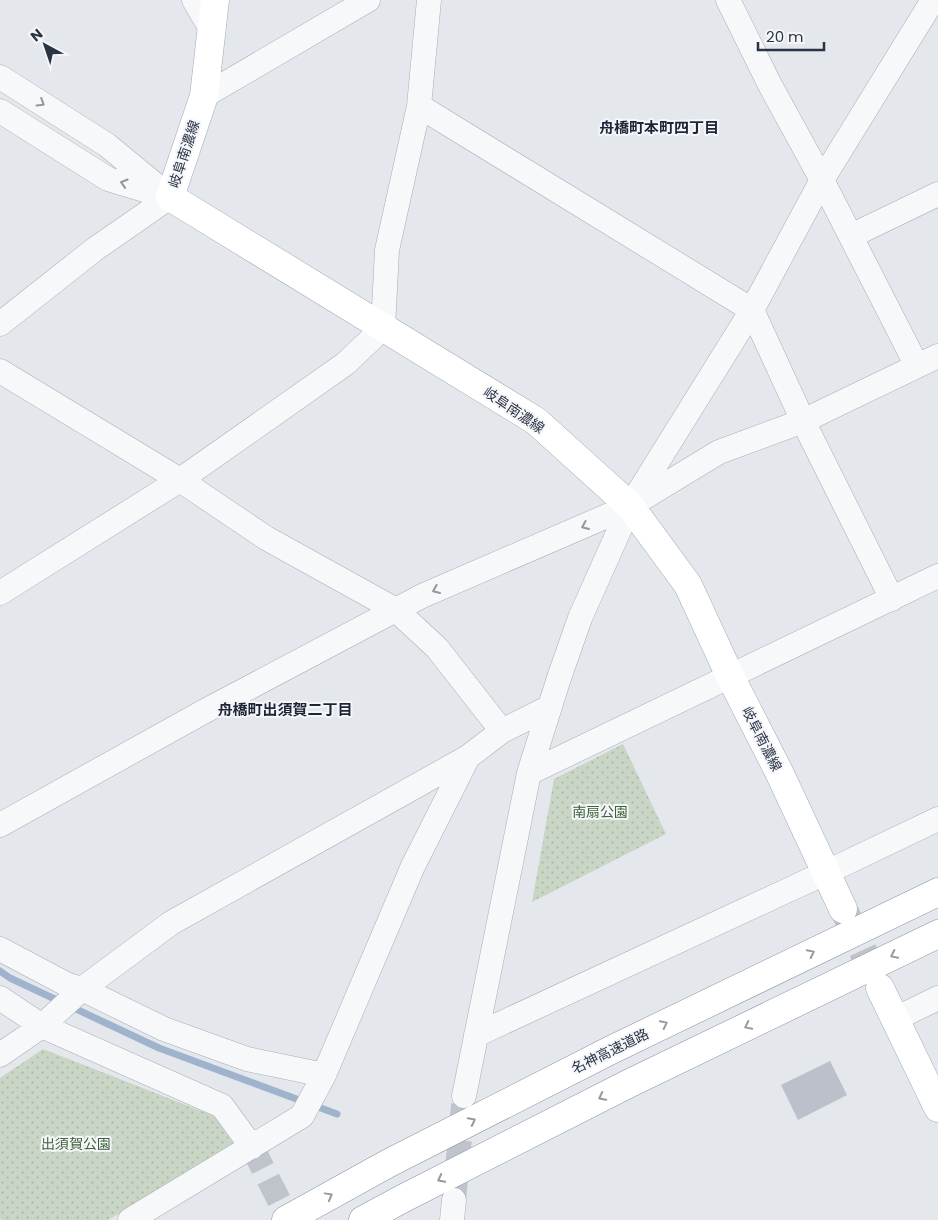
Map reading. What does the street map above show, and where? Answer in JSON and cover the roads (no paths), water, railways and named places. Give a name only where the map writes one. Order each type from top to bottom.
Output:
[{"type":"main road","name":"岐阜南濃線","points":[[215,0],[204,96],[170,197],[536,421],[630,506],[688,585],[730,676],[827,872],[843,909]]},
{"type":"main road","name":"名神高速道路","points":[[286,1220],[388,1163],[602,1054],[938,892]]},
{"type":"main road","points":[[363,1220],[628,1084],[938,934]]},
{"type":"main road","points":[[880,988],[938,1108]]},
{"type":"street","points":[[194,0],[212,31]]},
{"type":"street","points":[[204,96],[368,0]]},
{"type":"street","points":[[0,594],[180,480],[345,364],[383,328],[387,250],[419,106],[429,0]]},
{"type":"street","points":[[728,0],[770,85],[822,180],[917,366]]},
{"type":"street","points":[[464,1096],[529,773],[558,678],[580,618],[630,506],[752,310],[822,180],[933,0]]},
{"type":"street","points":[[0,77],[107,145],[170,197]]},
{"type":"street","points":[[419,106],[752,310],[803,421],[892,599]]},
{"type":"street","points":[[0,111],[108,179],[170,197]]},
{"type":"street","points":[[851,236],[938,194]]},
{"type":"street","points":[[0,324],[95,248],[170,197]]},
{"type":"street","points":[[0,825],[205,710],[422,596],[630,506],[719,452],[803,421],[938,356]]},
{"type":"street","points":[[0,370],[180,480],[266,538],[396,610],[437,648],[502,731]]},
{"type":"street","points":[[529,773],[938,576]]},
{"type":"street","points":[[0,1055],[48,1020],[79,993],[171,923],[468,757],[502,731],[550,707]]},
{"type":"street","points":[[130,1220],[302,1116],[322,1078],[414,866],[468,757]]},
{"type":"street","points":[[476,1035],[938,819]]},
{"type":"street","points":[[0,949],[68,984],[79,993],[164,1029],[247,1059],[322,1078]]},
{"type":"street","points":[[0,998],[222,1106],[252,1147]]},
{"type":"street","points":[[895,1020],[938,998]]},
{"type":"waterway","points":[[0,971],[10,978],[159,1048],[337,1114]]},
{"type":"tunnel","points":[[845,912],[880,988]]},
{"type":"tunnel","points":[[454,1200],[464,1096]]},
{"type":"tunnel","points":[[252,1147],[289,1220]]},
{"type":"district","name":"舟橋町本町四丁目","points":[[659,127]]},
{"type":"district","name":"舟橋町出須賀二丁目","points":[[285,709]]},
{"type":"park label","name":"南扇公園","points":[[600,812]]},
{"type":"park label","name":"出須賀公園","points":[[76,1144]]}]
